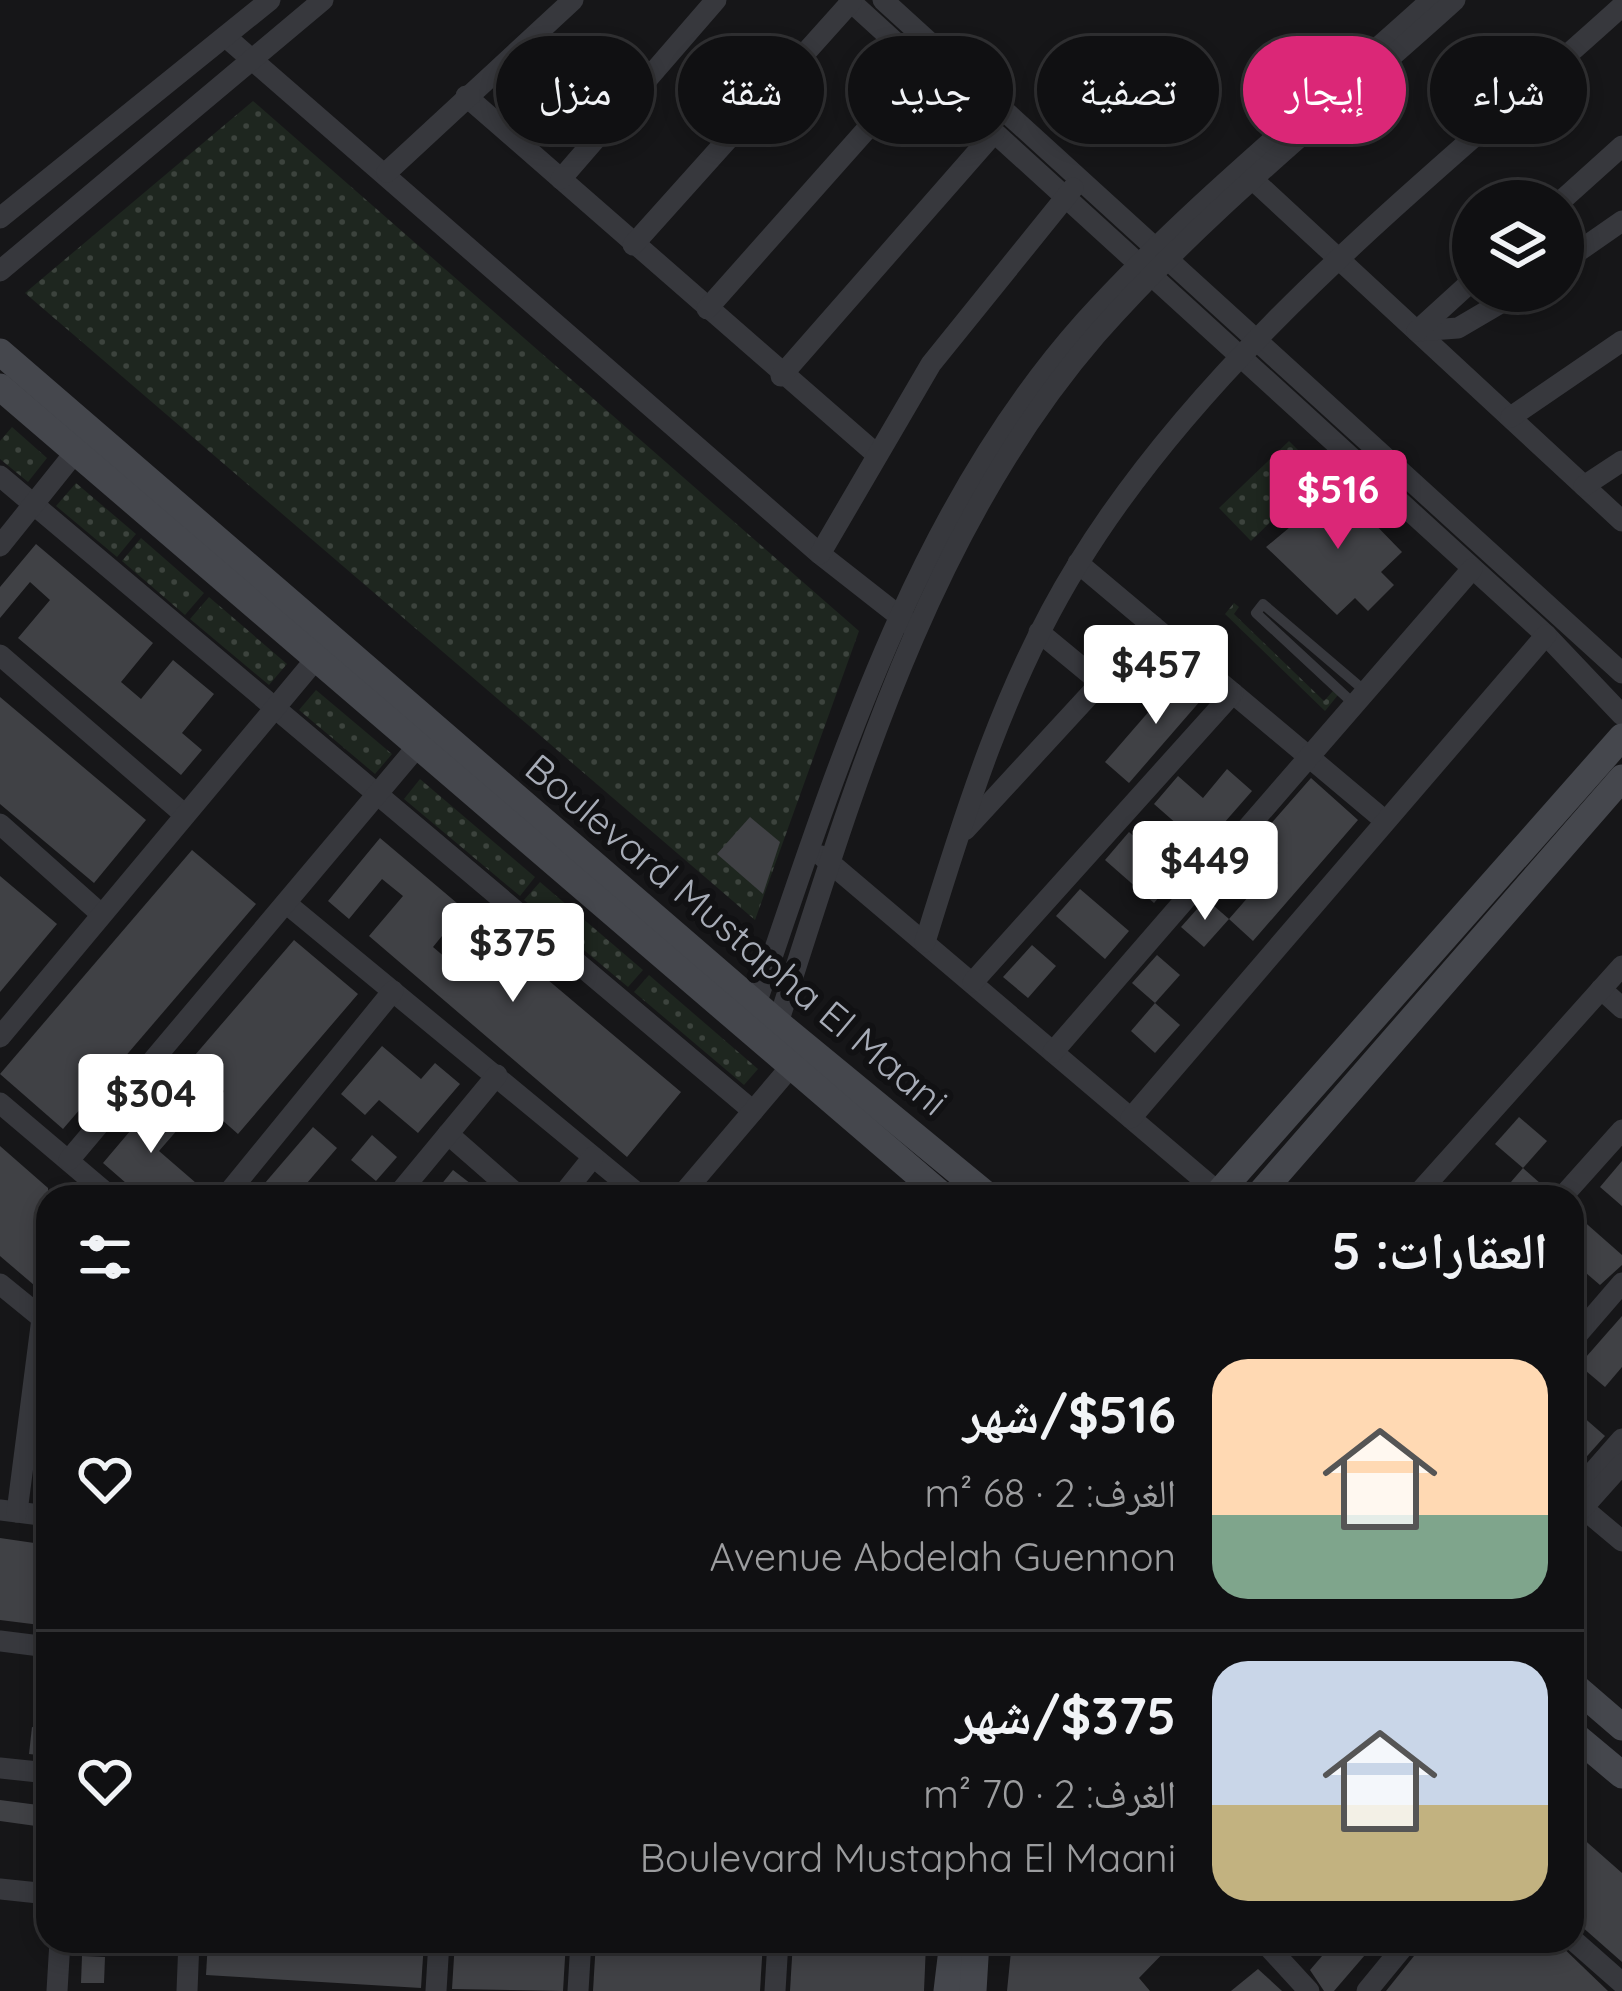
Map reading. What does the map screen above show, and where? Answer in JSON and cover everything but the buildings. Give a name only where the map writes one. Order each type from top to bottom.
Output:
[{"type":"street","points":[[0,218],[270,0]]},
{"type":"street","points":[[0,271],[322,0]]},
{"type":"street","points":[[387,172],[573,0]]},
{"type":"street","points":[[561,179],[716,0]]},
{"type":"street","points":[[883,0],[1622,673]]},
{"type":"street","points":[[1249,176],[1431,0]]},
{"type":"street","points":[[756,1004],[807,845],[909,624],[958,502],[1030,391],[1163,254],[1455,0]]},
{"type":"street","points":[[633,245],[850,1],[888,36]]},
{"type":"street","points":[[925,942],[957,839],[1039,632],[1078,563],[1141,470],[1238,357],[1622,6]]},
{"type":"street","points":[[226,37],[387,172],[820,554],[909,624]]},
{"type":"street","points":[[466,96],[781,376],[875,453]]},
{"type":"street","points":[[707,309],[854,144]]},
{"type":"street","points":[[781,376],[985,144]]},
{"type":"street","points":[[1005,144],[1546,635],[1622,715]]},
{"type":"street","points":[[1584,180],[1622,146]]},
{"type":"street","points":[[1249,176],[1622,521]]},
{"type":"street","points":[[820,554],[931,364],[1082,179]]},
{"type":"street","points":[[1584,247],[1622,221]]},
{"type":"street","points":[[1417,331],[1452,299]]},
{"type":"street","points":[[1417,331],[1457,328],[1485,312]]},
{"type":"street","points":[[1510,418],[1622,341]]},
{"type":"street","points":[[0,352],[84,441],[315,659],[425,738]]},
{"type":"street","points":[[0,387],[84,441],[425,738]]},
{"type":"street","points":[[0,546],[84,441]]},
{"type":"street","points":[[1584,486],[1622,460]]},
{"type":"street","points":[[0,476],[753,1111]]},
{"type":"street","points":[[1078,563],[1384,820]]},
{"type":"street","points":[[1053,1052],[1472,569]]},
{"type":"street","points":[[778,1023],[909,624]]},
{"type":"street","points":[[957,839],[1153,626]]},
{"type":"street","points":[[1039,632],[1102,684]]},
{"type":"street","points":[[1131,1118],[1546,635]]},
{"type":"street","points":[[0,655],[185,815]]},
{"type":"street","points":[[3,1026],[315,659]]},
{"type":"street","points":[[973,982],[1233,693]]},
{"type":"street","points":[[1233,1185],[1622,737]]},
{"type":"street","points":[[69,1160],[425,738]]},
{"type":"street","name":"Boulevard Mustapha El Maani","points":[[425,738],[756,1004],[778,1023],[799,1056]]},
{"type":"street","name":"Boulevard Mustapha El Maani","points":[[425,738],[945,1185]]},
{"type":"street","points":[[1267,1185],[1622,778]]},
{"type":"street","points":[[0,824],[101,914]]},
{"type":"street","points":[[807,845],[1131,1118],[1218,1185]]},
{"type":"street","points":[[287,904],[627,1185]]},
{"type":"street","points":[[1426,1185],[1622,966]]},
{"type":"street","points":[[1601,988],[1622,1008]]},
{"type":"street","points":[[235,1185],[392,991]]},
{"type":"street","points":[[690,1185],[799,1056]]},
{"type":"street","points":[[406,1185],[496,1075]]},
{"type":"street","points":[[0,1103],[97,1185]]},
{"type":"street","points":[[1573,1185],[1622,1130]]},
{"type":"street","points":[[448,1134],[506,1185]]},
{"type":"street","points":[[571,1185],[593,1157]]},
{"type":"street","points":[[1584,1327],[1622,1283]]},
{"type":"street","points":[[0,1284],[36,1313]]},
{"type":"street","points":[[9,1511],[36,1368]]},
{"type":"street","points":[[1584,1492],[1622,1438]]},
{"type":"street","points":[[1584,1497],[1622,1464]]},
{"type":"street","points":[[1584,1512],[1622,1541]]},
{"type":"street","points":[[0,1641],[36,1646]]},
{"type":"street","points":[[1584,1694],[1613,1719],[1584,1735]]},
{"type":"street","points":[[1584,1747],[1622,1775]]},
{"type":"street","points":[[0,1768],[36,1772]]},
{"type":"street","points":[[0,1889],[36,1893]]},
{"type":"street","points":[[1584,1950],[1622,1983]]},
{"type":"street","points":[[56,1991],[59,1953]]},
{"type":"street","points":[[188,1991],[189,1953]]},
{"type":"street","points":[[436,1991],[438,1953]]},
{"type":"street","points":[[578,1991],[580,1953]]},
{"type":"street","points":[[776,1991],[778,1953]]},
{"type":"street","points":[[947,1991],[952,1953]]},
{"type":"street","points":[[973,1991],[975,1953]]},
{"type":"street","points":[[1273,1953],[1309,1991]]},
{"type":"street","points":[[1366,1991],[1398,1953]]},
{"type":"lane","points":[[1263,604],[1359,698],[1256,613],[1263,604]]},
{"type":"shaded area","points":[[253,101],[859,631],[755,920],[25,293]]},
{"type":"shaded area","points":[[12,427],[47,458],[28,482],[0,459],[0,441]]},
{"type":"shaded area","points":[[1289,441],[1321,473],[1251,541],[1219,508]]},
{"type":"shaded area","points":[[76,483],[136,534],[117,557],[56,506]]},
{"type":"shaded area","points":[[141,538],[204,593],[185,615],[122,561]]},
{"type":"shaded area","points":[[209,597],[287,664],[269,685],[190,619]]},
{"type":"shaded area","points":[[1234,603],[1239,607],[1234,614],[1324,701],[1333,691],[1338,695],[1325,711],[1225,614]]},
{"type":"shaded area","points":[[316,690],[392,754],[375,774],[299,710]]},
{"type":"shaded area","points":[[420,779],[535,877],[520,896],[404,799]]},
{"type":"shaded area","points":[[540,882],[643,970],[628,987],[524,900]]},
{"type":"shaded area","points":[[649,975],[758,1069],[744,1085],[634,992]]}]
